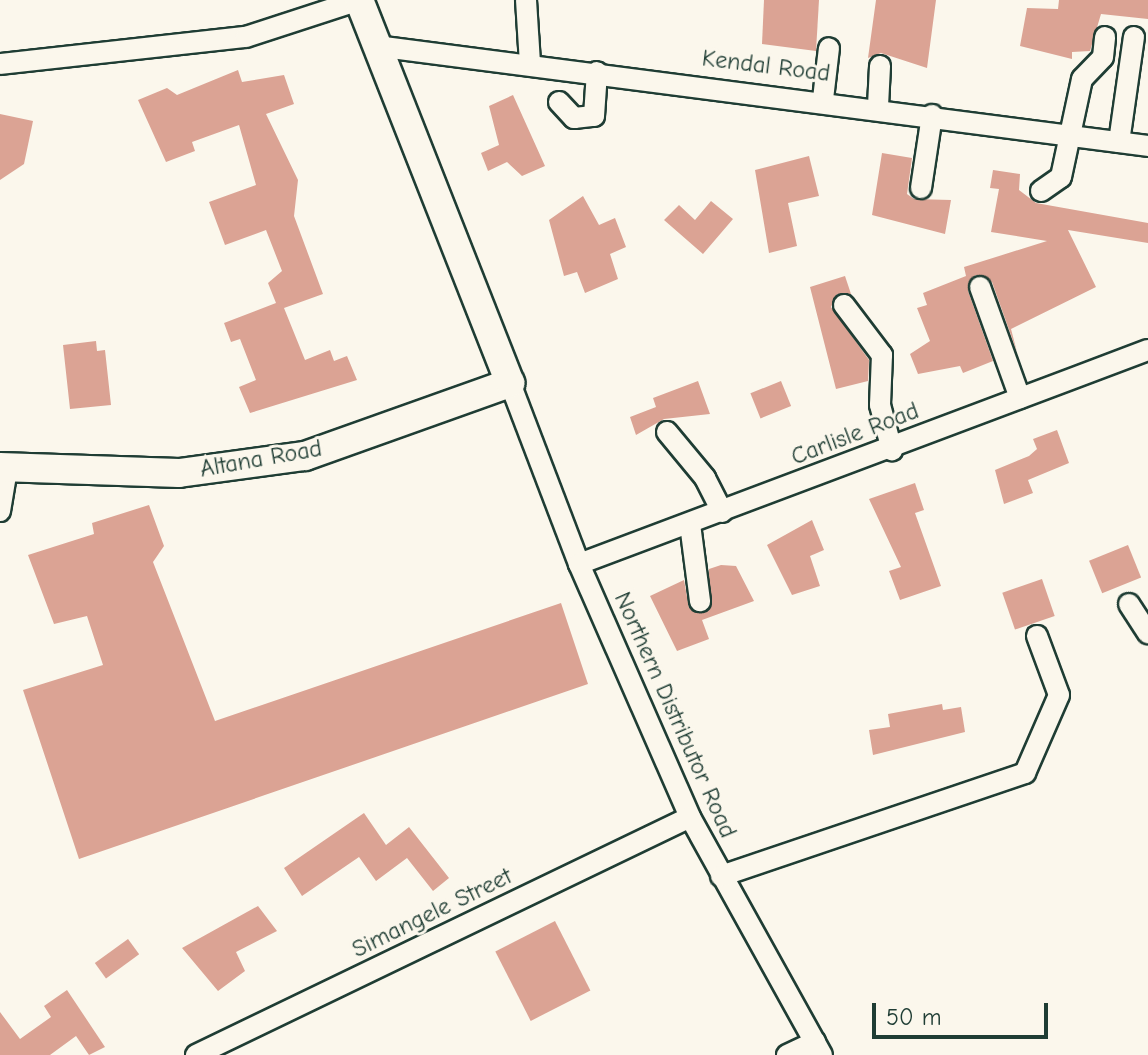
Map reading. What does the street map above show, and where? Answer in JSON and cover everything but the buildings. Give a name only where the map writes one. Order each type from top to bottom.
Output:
[{"type":"main road","points":[[359,0],[510,383]]},
{"type":"main road","name":"Altana Road","points":[[3,468],[179,473],[305,456],[510,383]]},
{"type":"street","points":[[0,64],[246,37],[359,0]]},
{"type":"street","points":[[526,0],[530,64]]},
{"type":"street","points":[[1041,191],[1061,177],[1074,137],[1082,79],[1103,57],[1105,37]]},
{"type":"street","points":[[1119,142],[1134,37]]},
{"type":"street","name":"Kendal Road","points":[[376,46],[878,106],[1148,146]]},
{"type":"street","points":[[823,99],[829,48]]},
{"type":"street","points":[[878,106],[880,66]]},
{"type":"street","points":[[559,102],[574,118],[594,116],[597,72]]},
{"type":"street","points":[[921,188],[932,115]]},
{"type":"street","points":[[980,287],[1020,398]]},
{"type":"street","points":[[844,305],[882,355],[880,405],[892,450]]},
{"type":"street","name":"Carlisle Road","points":[[579,564],[892,450],[1148,350]]},
{"type":"street","name":"Northern Distributor Road","points":[[510,383],[579,564],[690,817],[818,1048]]},
{"type":"street","points":[[667,432],[705,478],[722,512]]},
{"type":"street","points":[[0,511],[3,468]]},
{"type":"street","points":[[690,524],[700,601]]},
{"type":"street","points":[[1129,604],[1148,633]]},
{"type":"street","points":[[721,876],[1025,773],[1059,695],[1037,636]]},
{"type":"street","name":"Simangele Street","points":[[196,1055],[690,817]]},
{"type":"street","points":[[787,1055],[818,1048]]}]
